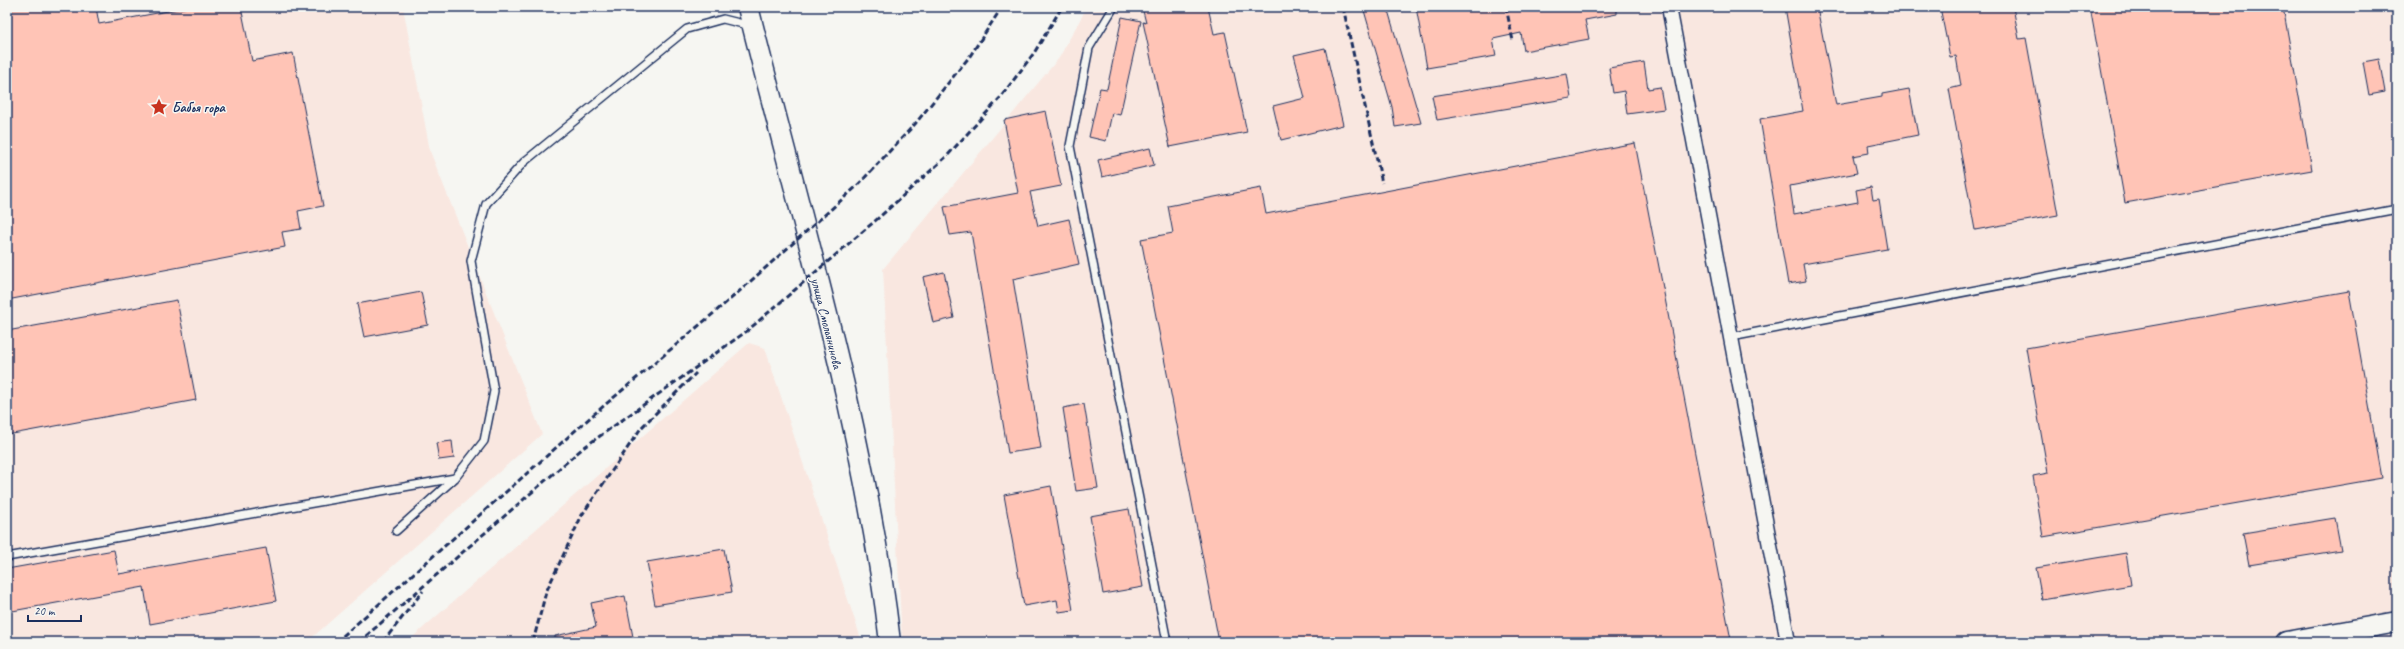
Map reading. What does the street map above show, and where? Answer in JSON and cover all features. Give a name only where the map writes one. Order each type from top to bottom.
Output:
[{"type":"street","name":"улица Смольянинова","points":[[748,7],[854,429],[886,606],[890,642]]},
{"type":"street","points":[[1669,7],[1788,642]]},
{"type":"street","points":[[2287,642],[2397,622]]},
{"type":"lane","points":[[1114,7],[1089,48],[1070,146],[1167,642]]},
{"type":"lane","points":[[396,531],[455,478],[484,441],[494,391],[472,261],[486,204],[524,162],[687,29],[724,19],[753,27]]},
{"type":"lane","points":[[1730,337],[2397,209]]},
{"type":"lane","points":[[7,557],[455,478]]},
{"type":"shaded area","points":[[7,7],[403,7],[430,151],[542,434],[307,642],[7,642]]},
{"type":"shaded area","points":[[1087,7],[2397,7],[2397,642],[902,642],[883,269],[1059,58]]},
{"type":"shaded area","points":[[749,343],[765,348],[862,642],[407,642]]},
{"type":"building","points":[[7,7],[96,7],[99,24],[189,7],[241,7],[252,61],[293,53],[323,206],[298,211],[301,229],[282,232],[285,247],[7,300]]},
{"type":"building","points":[[1142,7],[1208,7],[1214,34],[1225,32],[1247,132],[1170,147],[1143,22],[1146,23]]},
{"type":"building","points":[[1363,7],[1387,7],[1421,123],[1395,127],[1392,107]]},
{"type":"building","points":[[1416,7],[1617,7],[1617,14],[1585,20],[1589,39],[1524,51],[1521,33],[1493,39],[1496,56],[1427,68]]},
{"type":"building","points":[[1785,7],[1817,7],[1836,105],[1882,97],[1882,94],[1909,89],[1918,135],[1868,145],[1869,153],[1853,156],[1857,173],[1790,186],[1794,214],[1858,202],[1856,190],[1871,187],[1873,200],[1879,199],[1887,249],[1803,264],[1806,281],[1788,284],[1760,119],[1803,111]]},
{"type":"building","points":[[1940,7],[2013,7],[2019,39],[2026,38],[2058,215],[1975,230],[1949,89],[1961,86],[1956,56],[1950,57]]},
{"type":"building","points":[[2090,7],[2283,7],[2312,170],[2125,203]]},
{"type":"building","points":[[1122,17],[1141,21],[1120,115],[1112,113],[1106,141],[1089,137],[1100,88],[1107,89]]},
{"type":"building","points":[[1325,48],[1343,125],[1281,140],[1273,106],[1305,98],[1294,55]]},
{"type":"building","points":[[2379,59],[2385,92],[2369,95],[2363,62]]},
{"type":"building","points":[[1644,62],[1648,89],[1660,87],[1664,109],[1627,114],[1624,91],[1613,93],[1609,68]]},
{"type":"building","points":[[1567,74],[1571,98],[1437,120],[1432,96]]},
{"type":"building","points":[[1046,111],[1061,186],[1030,192],[1038,226],[1069,219],[1079,264],[1013,279],[1041,448],[1008,453],[971,232],[950,235],[944,207],[1018,193],[1004,120]]},
{"type":"building","points":[[1635,143],[1731,640],[1720,642],[1219,642],[1141,239],[1173,233],[1168,206],[1261,188],[1266,214]]},
{"type":"building","points":[[1150,148],[1154,165],[1102,177],[1098,160]]},
{"type":"building","points":[[944,272],[954,318],[933,323],[923,277]]},
{"type":"building","points":[[2349,291],[2382,478],[2043,537],[2033,476],[2048,473],[2026,348]]},
{"type":"building","points":[[421,292],[428,325],[364,337],[357,304]]},
{"type":"building","points":[[177,300],[196,400],[7,435],[7,331]]},
{"type":"building","points":[[1084,404],[1098,488],[1076,491],[1063,408]]},
{"type":"building","points":[[452,441],[454,458],[439,460],[436,443]]},
{"type":"building","points":[[1051,486],[1073,610],[1059,612],[1057,600],[1024,606],[1004,495]]},
{"type":"building","points":[[1129,509],[1143,587],[1103,594],[1090,516]]},
{"type":"building","points":[[2335,518],[2341,550],[2249,565],[2243,533]]},
{"type":"building","points":[[266,548],[276,601],[150,624],[144,587],[7,612],[7,569],[114,550],[119,574]]},
{"type":"building","points":[[724,549],[732,592],[655,605],[647,562]]},
{"type":"building","points":[[2126,553],[2131,585],[2042,600],[2036,568]]},
{"type":"building","points":[[625,596],[634,642],[555,642],[555,636],[596,627],[591,603]]},
{"type":"railway","points":[[336,642],[593,415],[734,296],[856,187],[915,124],[970,56],[1002,7]]},
{"type":"railway","points":[[359,642],[583,448],[747,331],[875,221],[947,156],[1000,98],[1034,53],[1062,7]]},
{"type":"railway","points":[[1343,7],[1382,183]]},
{"type":"railway","points":[[1506,7],[1513,41]]},
{"type":"railway","points":[[533,642],[546,592],[582,515],[641,428],[696,373]]},
{"type":"railway","points":[[383,642],[423,591]]},
{"type":"place","name":"Бабья гора","points":[[159,107]]}]
